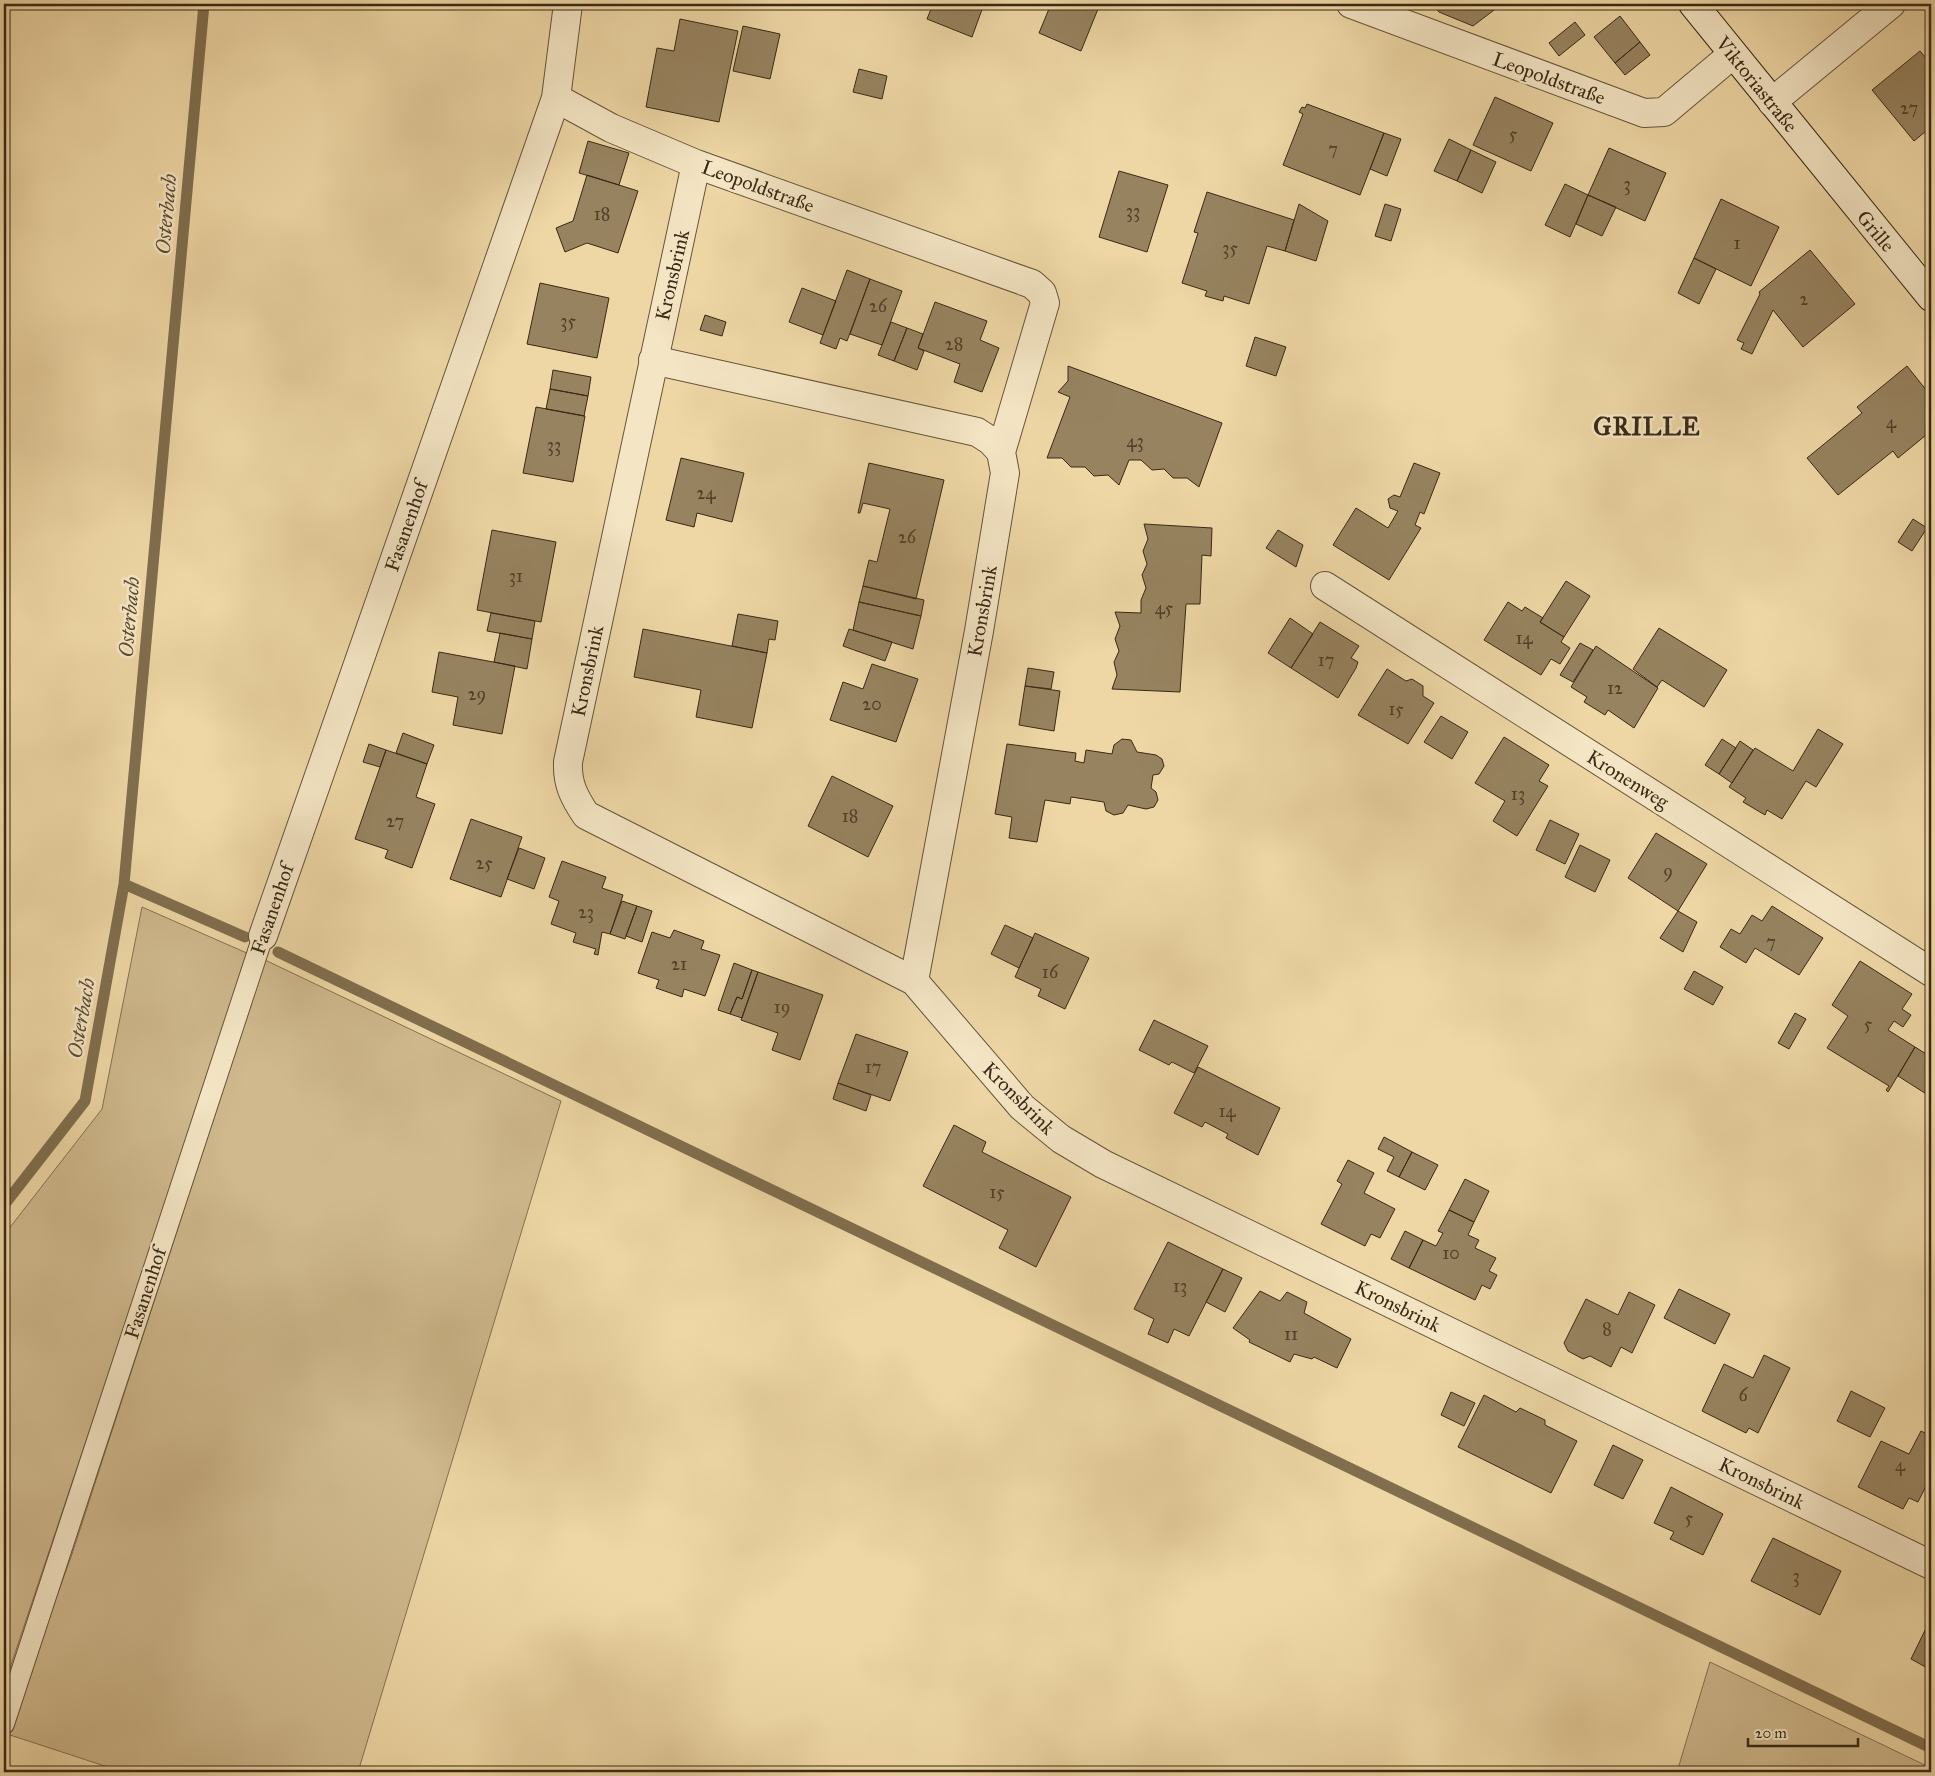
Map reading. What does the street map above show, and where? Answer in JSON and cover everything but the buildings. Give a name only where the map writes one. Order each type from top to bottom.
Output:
[{"type":"street","points":[[556,98],[568,4]]},
{"type":"street","name":"Leopoldstraße","points":[[1351,4],[1644,113],[1664,112],[1733,54]]},
{"type":"street","name":"Viktoriastraße","points":[[1693,4],[1821,164]]},
{"type":"street","points":[[1772,102],[1890,4]]},
{"type":"street","name":"Leopoldstraße","points":[[556,98],[611,128],[696,164],[1032,284],[1042,293],[1046,303]]},
{"type":"street","name":"Fasanenhof","points":[[263,936],[556,98]]},
{"type":"street","name":"Kronsbrink","points":[[696,164],[568,762],[567,779],[573,796],[586,815],[914,981],[1022,1106],[1061,1139],[1103,1164],[1931,1565]]},
{"type":"street","name":"Grille","points":[[1821,164],[1931,297]]},
{"type":"street","name":"Kronsbrink","points":[[914,981],[976,650],[999,510],[1005,473],[1000,452],[1046,303]]},
{"type":"street","points":[[653,360],[977,432],[991,441],[1000,452]]},
{"type":"street","name":"Kronenweg","points":[[1326,586],[1931,972]]},
{"type":"lane","name":"Fasanenhof","points":[[4,1724],[263,936]]},
{"type":"shaded area","points":[[142,907],[249,954],[4,1686],[4,1235],[102,1109]]},
{"type":"shaded area","points":[[265,960],[561,1101],[358,1772],[123,1772],[7,1734],[72,1554]]},
{"type":"shaded area","points":[[1710,1662],[1931,1768],[1931,1772],[1677,1772]]},
{"type":"waterway","name":"Osterbach","points":[[4,1205],[85,1101],[124,884],[204,4]]},
{"type":"waterway","points":[[124,884],[245,937]]},
{"type":"waterway","points":[[278,952],[1931,1748]]},
{"type":"district","name":"GRILLE","points":[[1647,426]]}]
